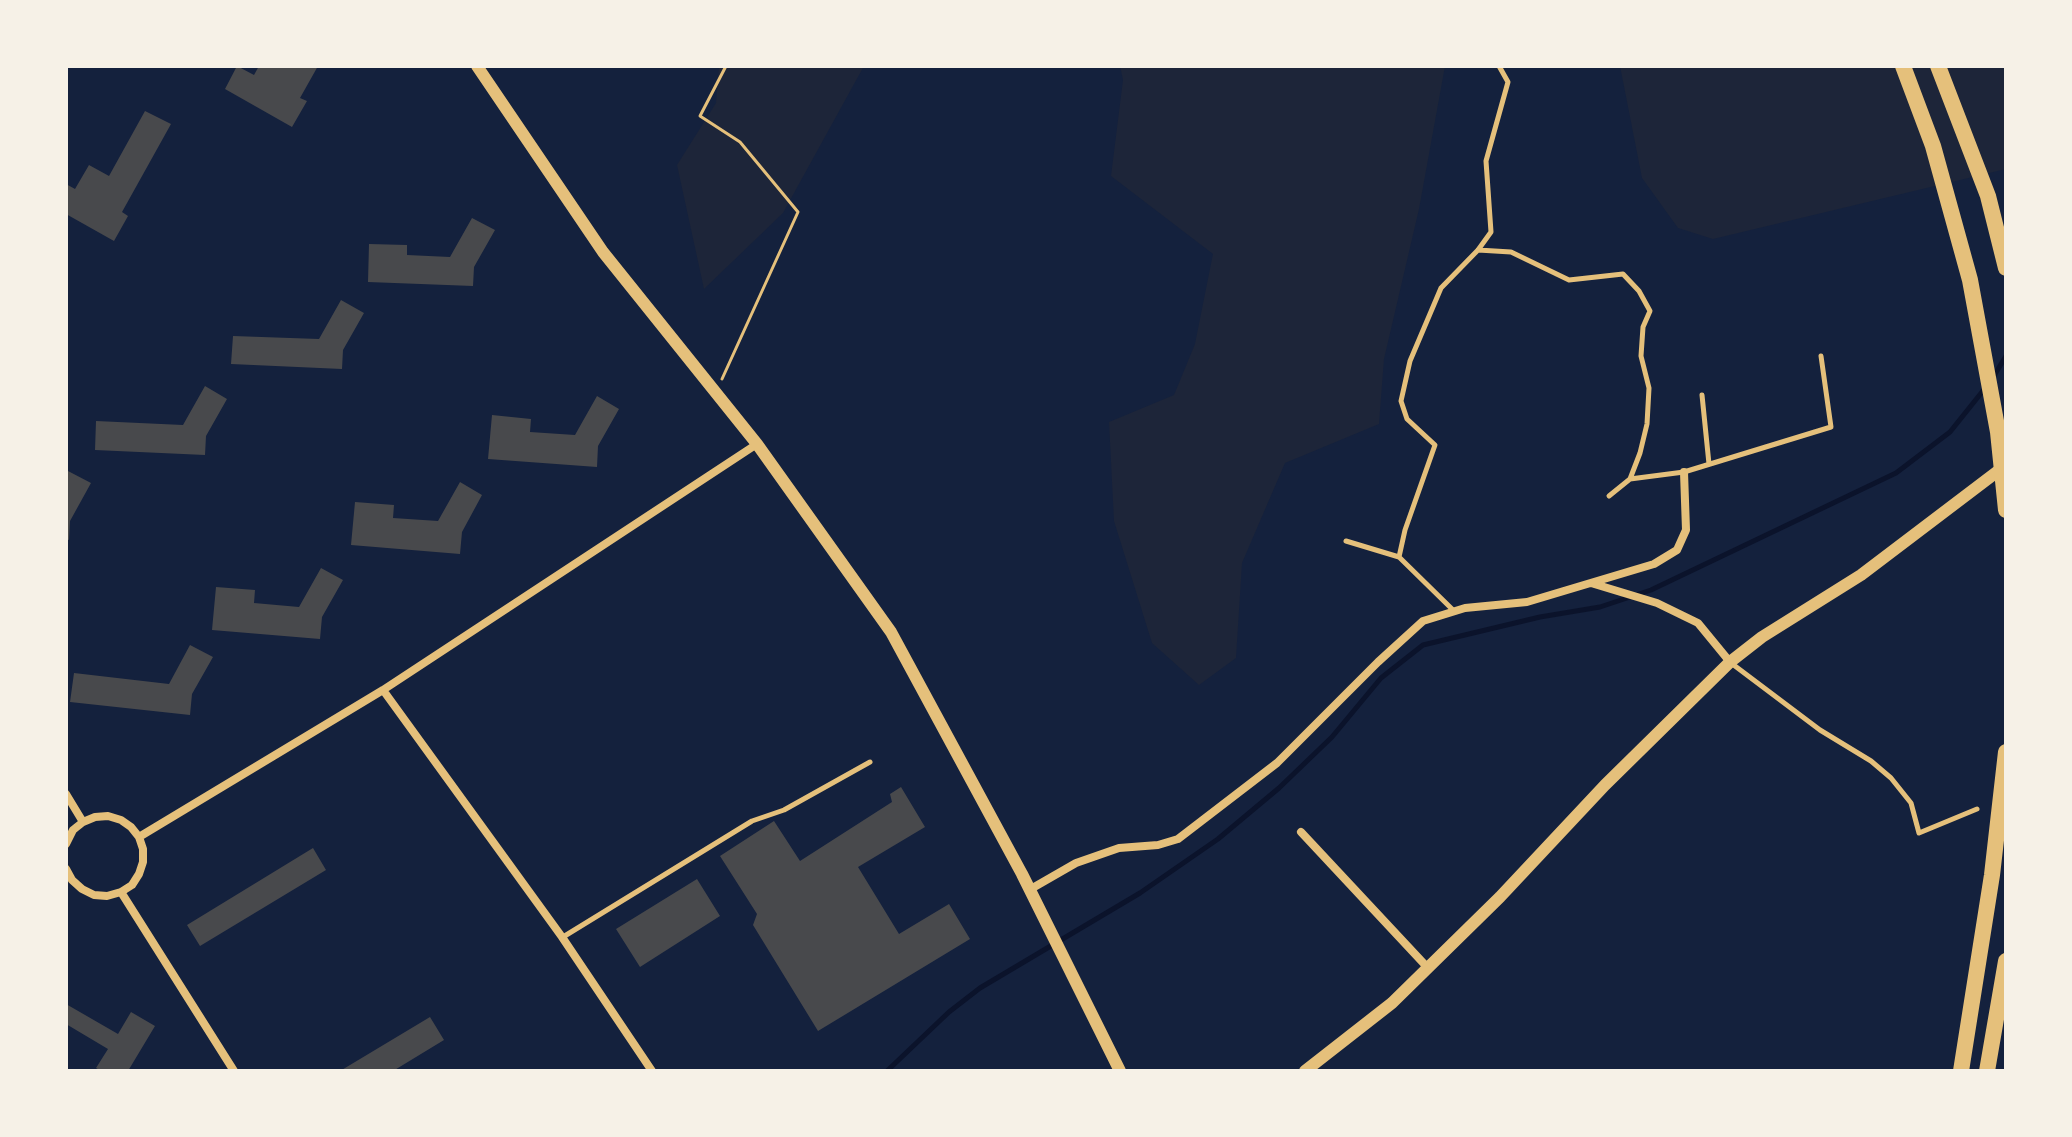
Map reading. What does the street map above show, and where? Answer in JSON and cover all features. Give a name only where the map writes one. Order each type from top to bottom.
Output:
[{"type":"highway","points":[[1903,66],[1933,146],[1970,280],[1998,432],[2006,510]]},
{"type":"highway","points":[[1938,66],[1988,196],[2006,268]]},
{"type":"highway","points":[[1961,1071],[1992,875],[2006,752]]},
{"type":"highway","points":[[1987,1071],[2006,961]]},
{"type":"street","points":[[477,66],[603,252],[757,444],[891,632],[1029,890],[1120,1071]]},
{"type":"street","points":[[139,837],[383,690],[757,444]]},
{"type":"street","points":[[1305,1071],[1392,1003],[1730,662],[1762,637],[1861,575],[2006,465]]},
{"type":"street","points":[[1029,890],[1076,863],[1119,848],[1158,845],[1178,839],[1277,763],[1423,621],[1465,608],[1527,602],[1654,564],[1677,550],[1686,530],[1684,472]]},
{"type":"street","points":[[1591,583],[1657,603],[1698,623],[1730,662]]},
{"type":"street","points":[[383,690],[562,937],[652,1071]]},
{"type":"street","points":[[66,794],[83,822]]},
{"type":"street","points":[[66,844],[73,830],[83,822],[108,816],[131,827],[143,849],[143,862],[132,885],[107,896],[94,895],[69,882],[66,869]]},
{"type":"street","points":[[1301,832],[1428,968]]},
{"type":"street","points":[[121,892],[234,1071]]},
{"type":"lane","points":[[1399,557],[1405,530],[1435,445],[1407,419],[1401,401],[1410,361],[1441,288],[1491,232],[1486,161],[1508,82],[1499,66]]},
{"type":"lane","points":[[1478,250],[1511,252],[1569,280],[1623,274],[1639,291],[1650,311],[1643,327],[1641,356],[1649,388],[1647,424],[1630,479],[1609,496]]},
{"type":"lane","points":[[1630,479],[1684,472],[1831,427],[1821,356]]},
{"type":"lane","points":[[1702,395],[1709,464]]},
{"type":"lane","points":[[1346,541],[1399,557],[1454,611]]},
{"type":"lane","points":[[1730,662],[1820,730],[1871,761],[1891,778],[1911,803],[1919,833],[1977,809]]},
{"type":"lane","points":[[562,937],[752,821],[784,810],[870,762]]},
{"type":"path","points":[[716,394],[798,212],[740,142],[700,116],[726,66]]},
{"type":"shaded area","points":[[719,66],[864,66],[783,213],[704,289],[677,165],[716,103]]},
{"type":"shaded area","points":[[1120,66],[1445,66],[1419,209],[1384,359],[1379,424],[1285,463],[1242,563],[1236,658],[1199,685],[1152,643],[1114,521],[1109,422],[1174,395],[1195,344],[1213,254],[1111,176],[1123,80]]},
{"type":"shaded area","points":[[1620,66],[2006,66],[2006,169],[1713,239],[1678,228],[1642,178]]},
{"type":"building","points":[[237,66],[254,75],[259,66],[318,66],[300,98],[307,101],[292,127],[225,89]]},
{"type":"building","points":[[145,111],[171,124],[122,212],[128,216],[114,241],[66,214],[66,184],[75,189],[89,165],[109,176]]},
{"type":"building","points":[[472,218],[495,230],[474,267],[473,286],[368,282],[369,244],[407,245],[407,255],[450,257]]},
{"type":"building","points":[[341,300],[364,313],[343,350],[342,369],[231,364],[233,336],[319,339]]},
{"type":"building","points":[[205,386],[227,399],[206,436],[205,455],[95,450],[96,421],[183,425]]},
{"type":"building","points":[[597,396],[619,409],[598,446],[597,467],[488,459],[492,415],[531,419],[530,432],[575,435]]},
{"type":"building","points":[[68,471],[91,483],[70,521],[69,540],[66,539]]},
{"type":"building","points":[[460,482],[482,495],[462,532],[460,554],[351,545],[355,502],[394,505],[393,518],[438,521]]},
{"type":"building","points":[[321,568],[343,580],[322,617],[320,639],[212,630],[216,587],[255,590],[254,603],[299,607]]},
{"type":"building","points":[[190,645],[213,657],[192,694],[190,715],[70,702],[74,673],[169,684]]},
{"type":"building","points":[[901,787],[925,827],[858,867],[899,934],[949,904],[970,939],[818,1031],[753,925],[757,914],[720,856],[774,821],[800,861],[892,802],[890,794]]},
{"type":"building","points":[[313,848],[326,870],[200,946],[187,925]]},
{"type":"building","points":[[697,879],[720,916],[640,967],[616,929]]},
{"type":"building","points":[[66,1004],[118,1034],[131,1012],[155,1026],[128,1071],[101,1071],[96,1068],[108,1049],[66,1024]]},
{"type":"building","points":[[430,1017],[444,1040],[393,1071],[340,1071]]},
{"type":"waterway","points":[[1992,379],[2006,356]]},
{"type":"waterway","points":[[887,1071],[949,1012],[980,988],[1140,893],[1218,839],[1279,788],[1332,737],[1381,678],[1423,645],[1540,617],[1600,607],[1651,590],[1896,473],[1950,432],[1986,387]]}]
